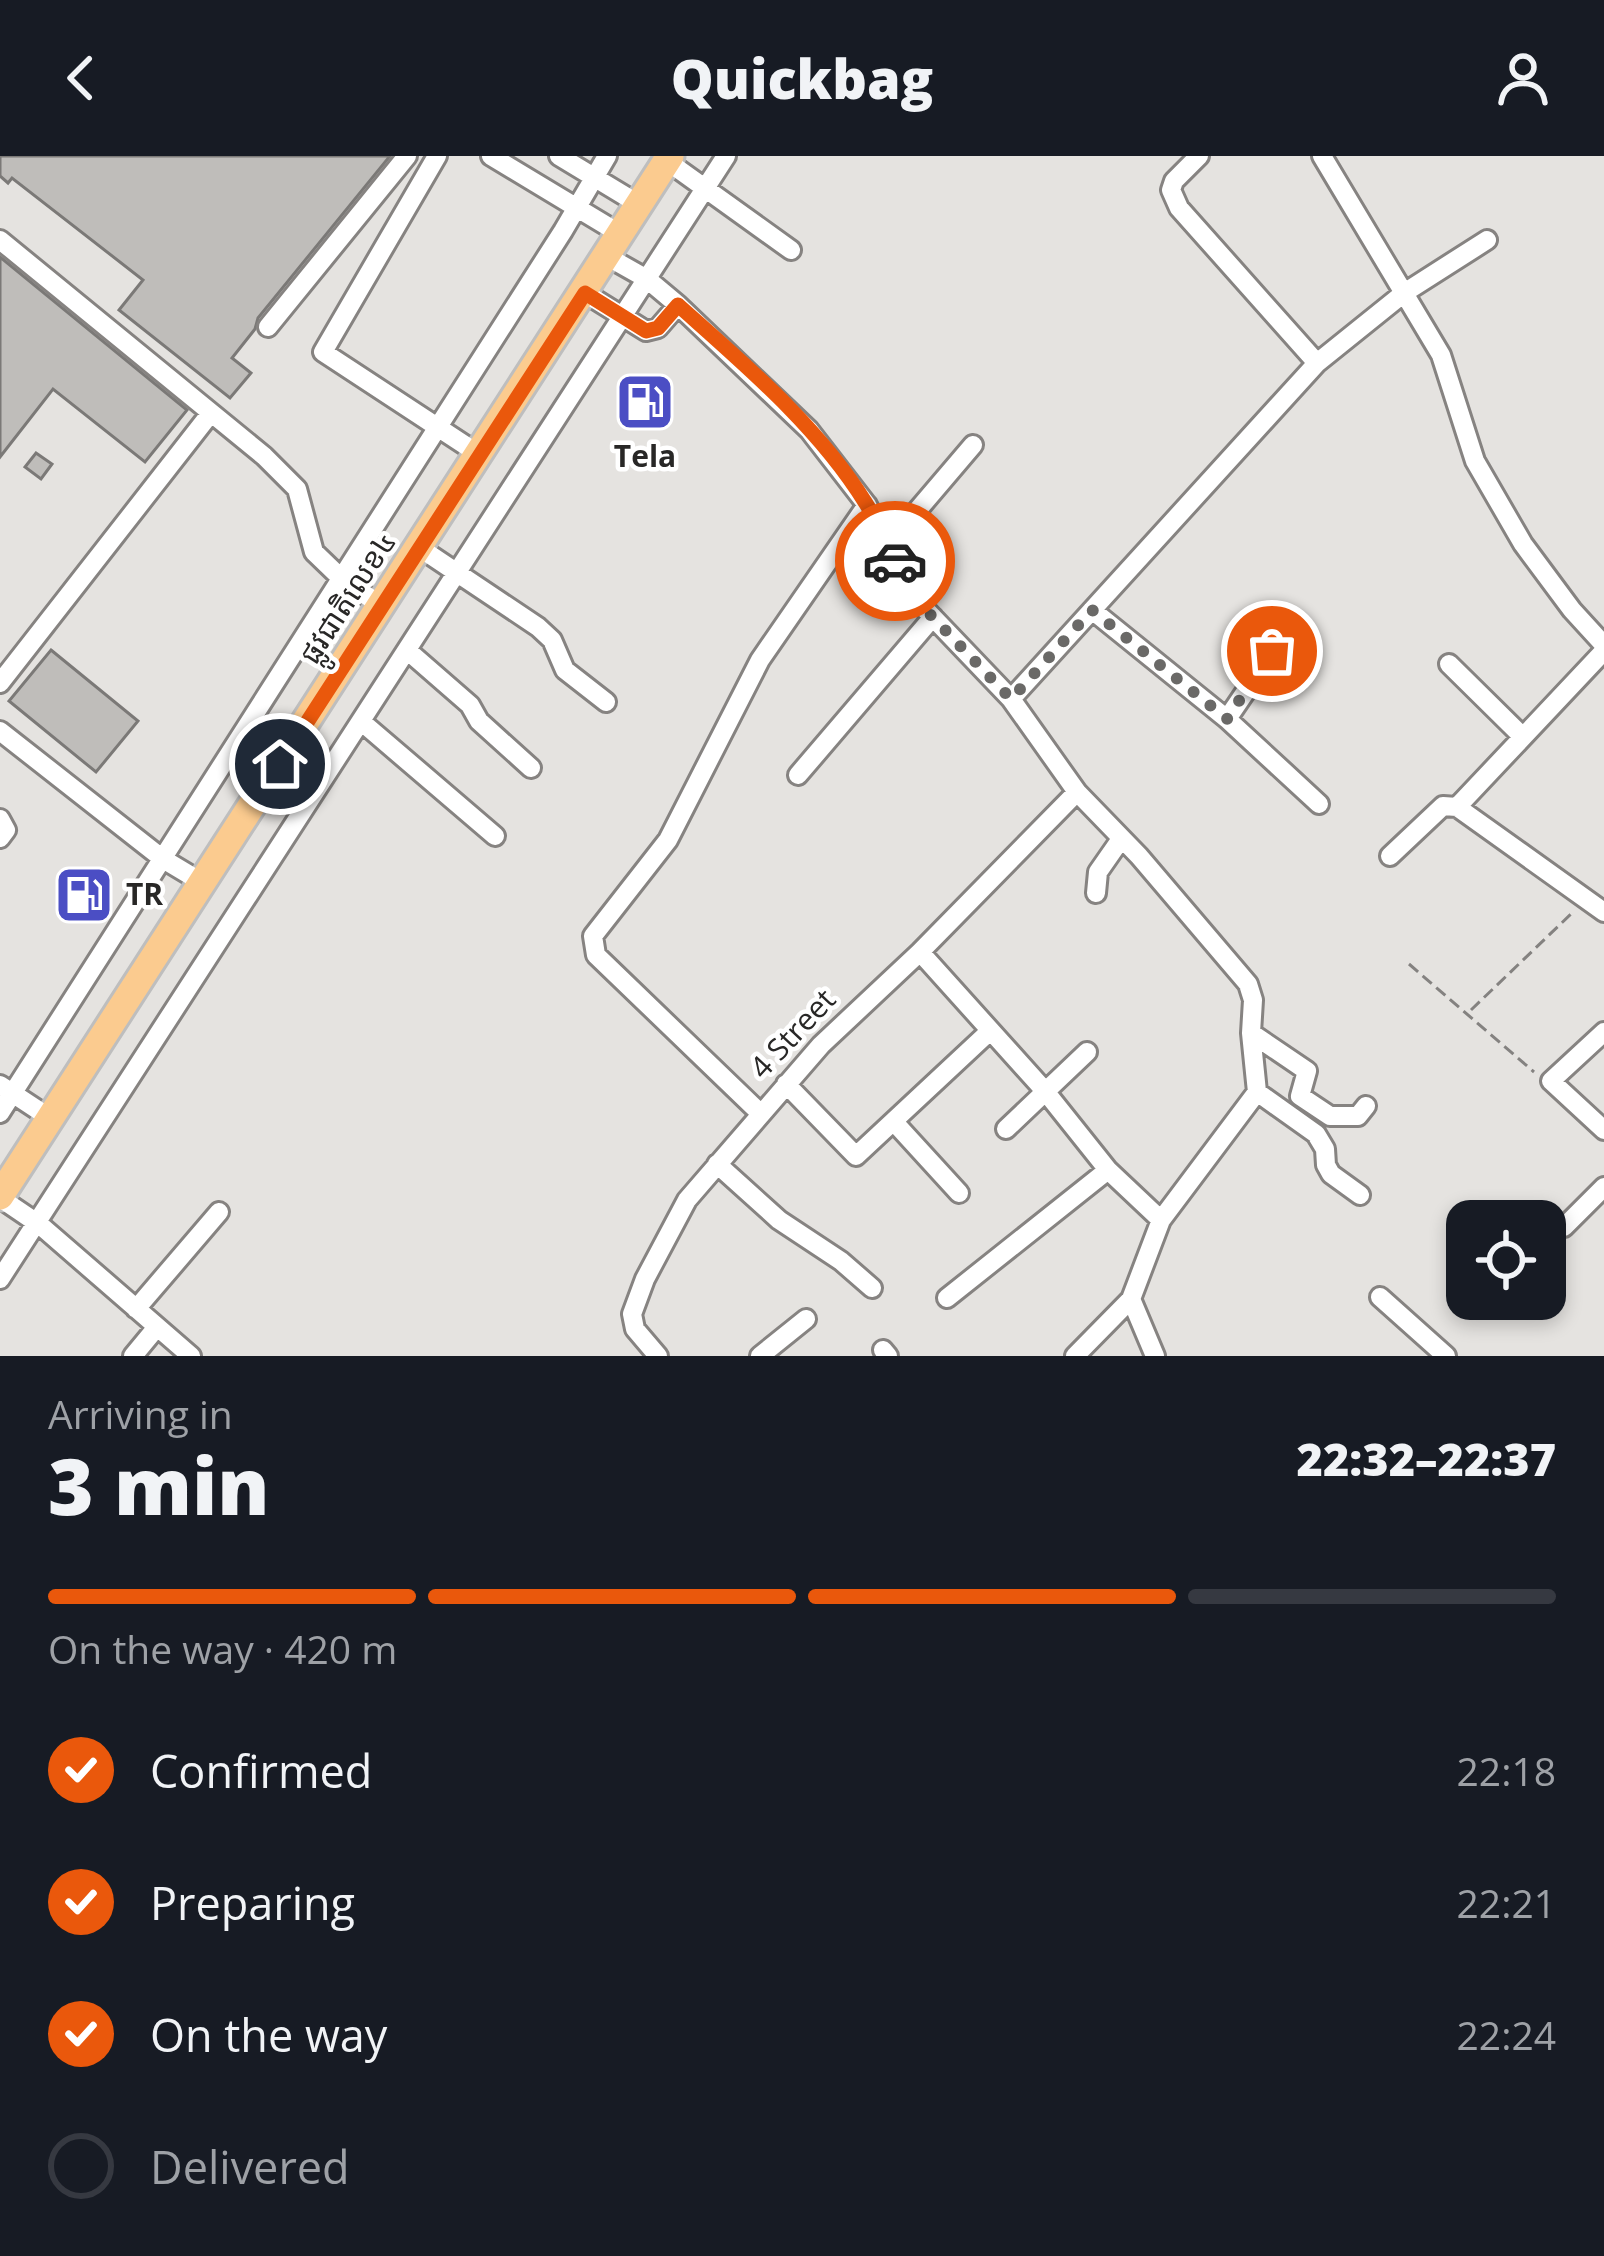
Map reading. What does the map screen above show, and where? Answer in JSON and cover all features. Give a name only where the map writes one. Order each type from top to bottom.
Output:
[{"type":"highway","name":"ផ្លូវជាតិលេខ៤","points":[[0,1197],[668,159]]},
{"type":"street","points":[[268,327],[407,156]]},
{"type":"street","points":[[436,156],[323,352],[480,455]]},
{"type":"street","points":[[491,156],[576,208],[809,430],[868,505],[904,578],[933,616],[1011,699],[1077,792],[1248,983],[1257,1093],[1160,1220],[1131,1299],[1075,1356]]},
{"type":"street","points":[[559,156],[640,205]]},
{"type":"street","points":[[0,1113],[6,1090],[163,859],[607,156]]},
{"type":"street","points":[[0,1279],[726,156]]},
{"type":"street","points":[[1199,156],[1174,181],[1171,190],[1179,208],[1317,364]]},
{"type":"street","points":[[1322,156],[1441,355],[1474,461],[1523,544],[1604,648],[1457,807]]},
{"type":"street","points":[[668,159],[791,250]]},
{"type":"street","points":[[0,240],[264,456],[297,489],[314,552],[342,579],[382,606]]},
{"type":"street","points":[[1011,699],[1317,364],[1404,293],[1487,240]]},
{"type":"street","points":[[585,293],[646,331],[658,328],[678,305]]},
{"type":"street","points":[[0,683],[210,414]]},
{"type":"street","points":[[887,546],[973,445]]},
{"type":"street","points":[[760,1113],[596,955],[593,937],[668,840],[760,660],[868,505]]},
{"type":"street","points":[[420,548],[538,627],[552,640],[565,670],[606,702]]},
{"type":"street","points":[[1092,610],[1227,719],[1319,803]]},
{"type":"street","points":[[798,776],[933,616]]},
{"type":"street","points":[[1227,719],[1286,632]]},
{"type":"street","points":[[408,651],[470,705],[478,721],[530,768]]},
{"type":"street","points":[[1449,664],[1523,737]]},
{"type":"street","points":[[363,723],[495,836]]},
{"type":"street","points":[[0,731],[163,859],[203,883]]},
{"type":"street","name":"4 Street","points":[[658,1356],[635,1329],[632,1314],[687,1200],[821,1045],[1077,792]]},
{"type":"street","points":[[1390,856],[1441,808],[1457,807],[1600,908]]},
{"type":"street","points":[[0,819],[6,830],[0,838]]},
{"type":"street","points":[[1096,893],[1098,872],[1121,838]]},
{"type":"street","points":[[920,952],[1045,1090],[1108,1170],[1160,1220]]},
{"type":"street","points":[[787,1084],[850,1154],[862,1154],[990,1031]]},
{"type":"street","points":[[1604,1032],[1552,1081],[1604,1130]]},
{"type":"street","points":[[1251,1033],[1306,1071],[1300,1096],[1330,1116],[1358,1116],[1366,1106]]},
{"type":"street","points":[[1006,1129],[1087,1052]]},
{"type":"street","points":[[6,1090],[50,1118]]},
{"type":"street","points":[[1257,1093],[1316,1134],[1325,1149],[1325,1166],[1360,1195]]},
{"type":"street","points":[[895,1123],[959,1192]]},
{"type":"street","points":[[717,1164],[779,1220],[872,1288]]},
{"type":"street","points":[[947,1298],[1108,1170]]},
{"type":"street","points":[[1566,1225],[1604,1187]]},
{"type":"street","points":[[0,1197],[190,1356]]},
{"type":"street","points":[[136,1310],[219,1212]]},
{"type":"street","points":[[1380,1297],[1446,1356]]},
{"type":"street","points":[[1131,1299],[1155,1356]]},
{"type":"street","points":[[760,1356],[806,1319]]},
{"type":"street","points":[[133,1356],[157,1328]]},
{"type":"path","points":[[1469,1012],[1600,908]]},
{"type":"path","points":[[1408,964],[1534,1072],[1552,1081]]},
{"type":"building","points":[[0,156],[390,156],[258,318],[232,358],[251,373],[230,398],[119,310],[143,280],[12,178],[8,183],[0,176]]},
{"type":"building","points":[[0,257],[187,410],[145,462],[53,389],[0,457]]},
{"type":"building","points":[[36,453],[52,464],[41,479],[25,467]]},
{"type":"building","points":[[51,650],[138,721],[96,772],[9,701]]},
{"type":"way so far","points":[[895,561],[925,609],[1011,699],[1092,610],[1227,719],[1272,651]]},
{"type":"place","name":"Tela","points":[[645,402]]},
{"type":"place","name":"TR","points":[[84,895]]},
{"type":"route","points":[[280,764],[585,293],[646,331],[658,328],[678,305],[809,430],[841,467],[868,505],[895,561]]}]
